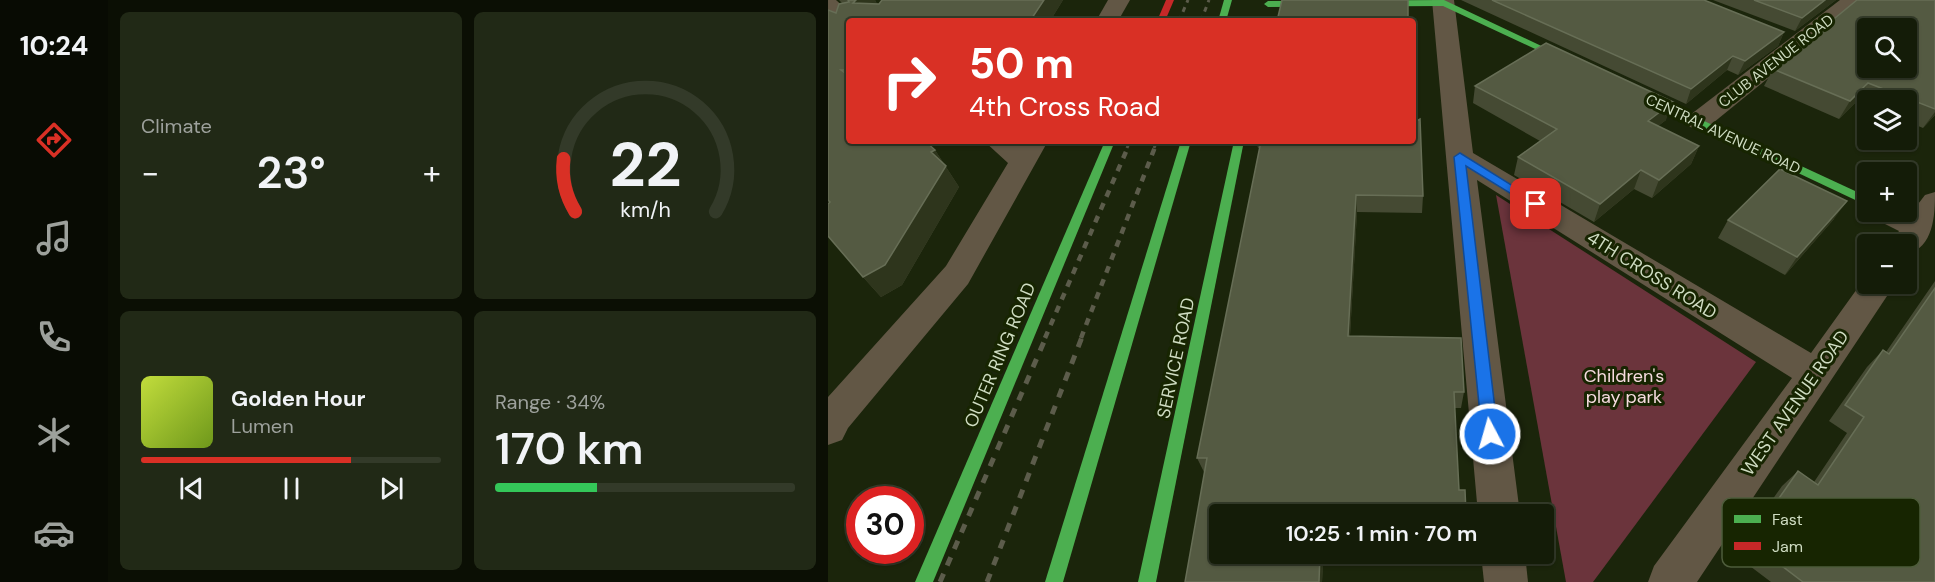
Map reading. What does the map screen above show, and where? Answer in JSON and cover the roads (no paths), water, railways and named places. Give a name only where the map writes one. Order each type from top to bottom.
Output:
[{"type":"main road","points":[[1162,18],[1170,0]]},
{"type":"main road","points":[[1223,18],[1228,0]]},
{"type":"main road","points":[[1265,18],[1268,2],[1443,2],[1592,72]]},
{"type":"main road","name":"CENTRAL AVENUE ROAD","points":[[1614,82],[1857,197]]},
{"type":"main road","name":"OUTER RING ROAD","points":[[924,582],[1109,144]]},
{"type":"main road","points":[[1054,582],[1185,144]]},
{"type":"main road","name":"SERVICE ROAD","points":[[1147,582],[1238,144]]},
{"type":"street","points":[[1109,18],[1119,0]]},
{"type":"street","name":"CLUB AVENUE ROAD","points":[[1699,121],[1790,40],[1853,0]]},
{"type":"street","points":[[1443,2],[1498,504]]},
{"type":"street","points":[[828,4],[846,20]]},
{"type":"street","points":[[830,421],[957,275],[1029,151],[1007,144]]},
{"type":"street","name":"4TH CROSS ROAD","points":[[1460,157],[1815,374]]},
{"type":"street","points":[[1913,234],[1935,202]]},
{"type":"street","points":[[1897,222],[1910,234]]},
{"type":"street","name":"WEST AVENUE ROAD","points":[[1729,498],[1872,294]]},
{"type":"street","name":"WEST AVENUE ROAD","points":[[1670,582],[1722,507]]},
{"type":"street","points":[[1504,564],[1506,582]]},
{"type":"railway","points":[[1180,18],[1188,0]]},
{"type":"railway","points":[[1202,18],[1209,0]]},
{"type":"railway","points":[[1127,148],[1129,144]]},
{"type":"railway","points":[[1154,148],[1156,144]]},
{"type":"railway","points":[[1045,338],[1128,147]]},
{"type":"railway","points":[[1081,338],[1155,147]]},
{"type":"railway","points":[[940,582],[1046,337]]},
{"type":"railway","points":[[987,582],[1082,337]]},
{"type":"park label","name":"Children's play park","points":[[1624,386]]}]
